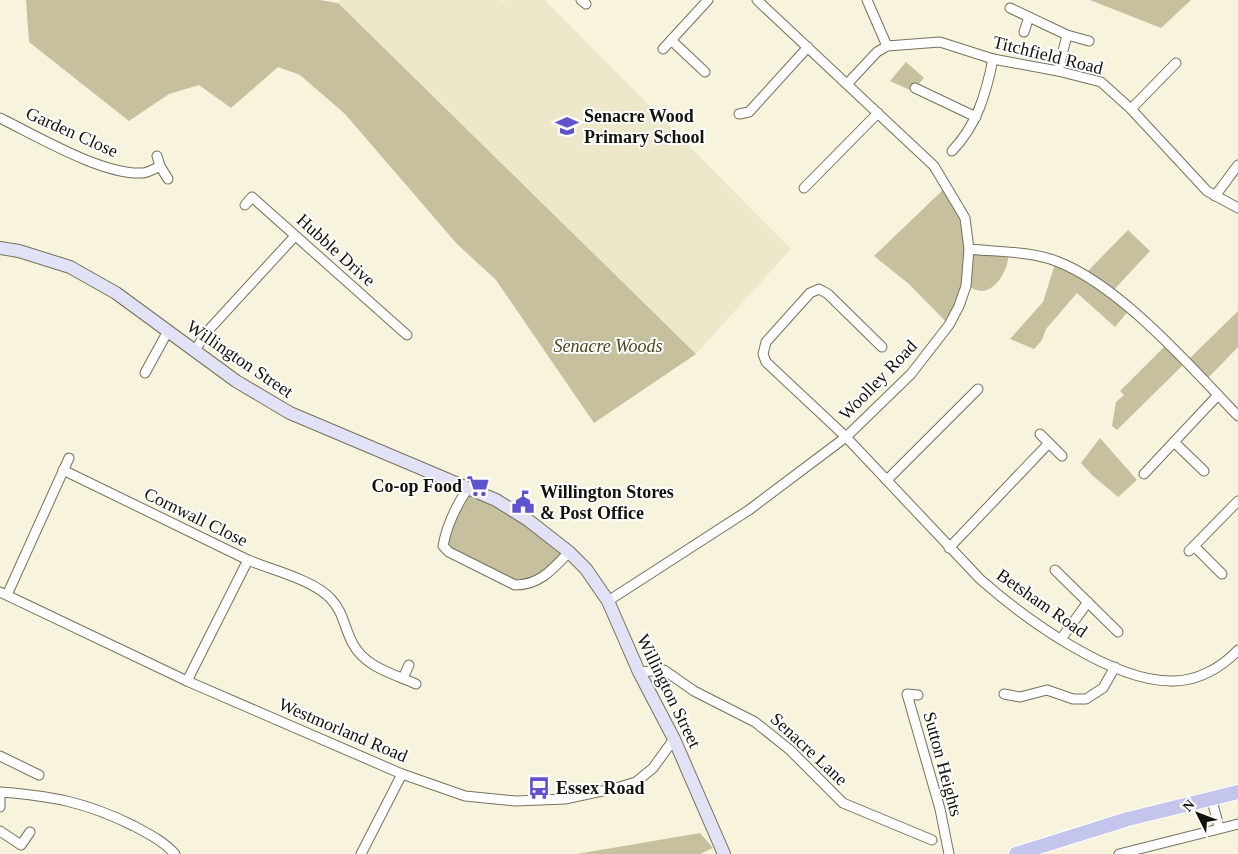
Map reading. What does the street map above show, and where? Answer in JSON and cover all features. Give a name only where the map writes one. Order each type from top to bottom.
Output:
[{"type":"main road","points":[[1016,854],[1128,819],[1211,797],[1238,792]]},
{"type":"street","points":[[663,49],[708,0]]},
{"type":"street","name":"Woolley Road","points":[[608,601],[749,510],[846,437],[911,374],[949,325],[959,306],[966,286],[969,249],[965,218],[947,186],[920,151],[757,0]]},
{"type":"street","points":[[848,83],[877,52],[887,46],[867,0]]},
{"type":"street","points":[[1010,8],[1067,35],[1089,41]]},
{"type":"street","points":[[1024,32],[1029,17]]},
{"type":"street","points":[[1058,71],[1067,35]]},
{"type":"street","points":[[671,40],[705,72]]},
{"type":"street","name":"Titchfield Road","points":[[887,46],[940,42],[993,59],[1058,71],[1101,82],[1131,109],[1200,184],[1215,196],[1238,208]]},
{"type":"street","points":[[739,114],[749,112],[808,47]]},
{"type":"street","points":[[952,151],[965,137],[987,92],[993,59]]},
{"type":"street","points":[[1131,109],[1176,63]]},
{"type":"street","points":[[915,88],[976,116]]},
{"type":"street","points":[[804,188],[878,113]]},
{"type":"street","name":"Garden Close","points":[[0,118],[100,164],[125,172],[144,174],[160,166]]},
{"type":"street","points":[[157,156],[160,166],[168,179]]},
{"type":"street","points":[[1215,196],[1238,165]]},
{"type":"street","name":"Hubble Drive","points":[[245,205],[252,197],[407,335]]},
{"type":"street","points":[[195,351],[205,334],[295,236]]},
{"type":"street","name":"Willington Street","points":[[0,248],[20,250],[70,266],[116,293],[236,380],[290,413],[496,500],[568,552],[586,569],[608,601],[639,672],[674,739],[724,854]]},
{"type":"street","points":[[969,249],[1042,256],[1085,274],[1130,309],[1238,416]]},
{"type":"street","name":"Betsham Road","points":[[882,347],[828,294],[819,289],[810,293],[766,342],[764,354],[766,362],[846,437],[949,548],[1004,600],[1061,639],[1115,667],[1150,679],[1175,682],[1208,673],[1238,650]]},
{"type":"street","points":[[145,374],[168,331]]},
{"type":"street","points":[[887,480],[978,389]]},
{"type":"street","points":[[1144,474],[1218,395]]},
{"type":"street","points":[[1040,434],[1062,456]]},
{"type":"street","points":[[1174,442],[1204,471]]},
{"type":"street","points":[[949,548],[1049,443]]},
{"type":"street","points":[[3,594],[69,458]]},
{"type":"street","name":"Cornwall Close","points":[[63,470],[248,560],[187,681]]},
{"type":"street","points":[[468,488],[455,507],[445,537],[443,546],[449,552],[515,585],[527,585],[546,576],[568,552]]},
{"type":"street","points":[[1222,574],[1191,549],[1238,501]]},
{"type":"street","points":[[248,560],[319,589],[331,599],[342,614],[353,644],[362,658],[375,666],[416,684]]},
{"type":"street","points":[[1055,570],[1118,632]]},
{"type":"street","name":"Westmorland Road","points":[[3,594],[187,681],[402,774],[465,796],[516,800],[565,799],[636,782],[653,768],[674,739]]},
{"type":"street","points":[[1061,639],[1088,602]]},
{"type":"street","points":[[403,678],[409,665]]},
{"type":"street","points":[[1004,694],[1020,697],[1047,690],[1073,698],[1086,699],[1103,688],[1109,681],[1115,667]]},
{"type":"street","name":"Senacre Lane","points":[[639,672],[664,670],[694,691],[755,722],[790,750],[843,803],[932,840]]},
{"type":"street","name":"Sutton Heights","points":[[918,695],[907,694],[940,809],[949,854]]},
{"type":"street","points":[[0,756],[33,775]]},
{"type":"street","points":[[362,854],[402,774]]},
{"type":"street","points":[[0,807],[0,793],[52,796],[82,804],[156,837],[175,854]]},
{"type":"street","points":[[1211,797],[1219,827]]},
{"type":"street","points":[[1119,854],[1219,827],[1238,824]]},
{"type":"street","points":[[0,831],[21,845],[30,832]]},
{"type":"shaded area","name":"Senacre Wood Primary School","points":[[341,0],[501,0],[504,2],[506,0],[545,0],[791,249],[696,354],[338,3]]},
{"type":"green space","name":"Senacre Woods","points":[[26,0],[320,0],[338,3],[696,354],[594,423],[496,280],[457,244],[345,114],[300,75],[278,67],[231,108],[199,85],[169,94],[129,121],[29,42]]},
{"type":"green space","points":[[1090,0],[1191,0],[1161,28]]},
{"type":"green space","points":[[906,62],[924,78],[912,91],[890,81]]},
{"type":"green space","points":[[947,186],[957,203],[969,249],[1009,253],[1002,277],[993,286],[982,291],[966,286],[949,325],[909,284],[874,256]]},
{"type":"green space","points":[[1128,230],[1150,251],[1111,293],[1130,309],[1115,327],[1077,293],[1046,329],[1042,340],[1034,349],[1010,339],[1043,302],[1056,261],[1085,274]]},
{"type":"green space","points":[[1238,311],[1238,347],[1205,381],[1186,362]]},
{"type":"green space","points":[[1167,344],[1186,362],[1117,430],[1112,426],[1116,402],[1124,395],[1120,391]]},
{"type":"green space","points":[[1100,438],[1137,480],[1118,497],[1081,463]]},
{"type":"green space","points":[[468,488],[569,552],[527,585],[449,552],[445,537]]},
{"type":"green space","points":[[700,833],[713,848],[700,854],[577,854]]},
{"type":"place","name":"Senacre Wood Primary School","points":[[567,126]]},
{"type":"place","name":"Co-op Food","points":[[478,486]]},
{"type":"place","name":"Willington Stores & Post Office","points":[[523,502]]},
{"type":"place","name":"Essex Road","points":[[539,788]]}]
